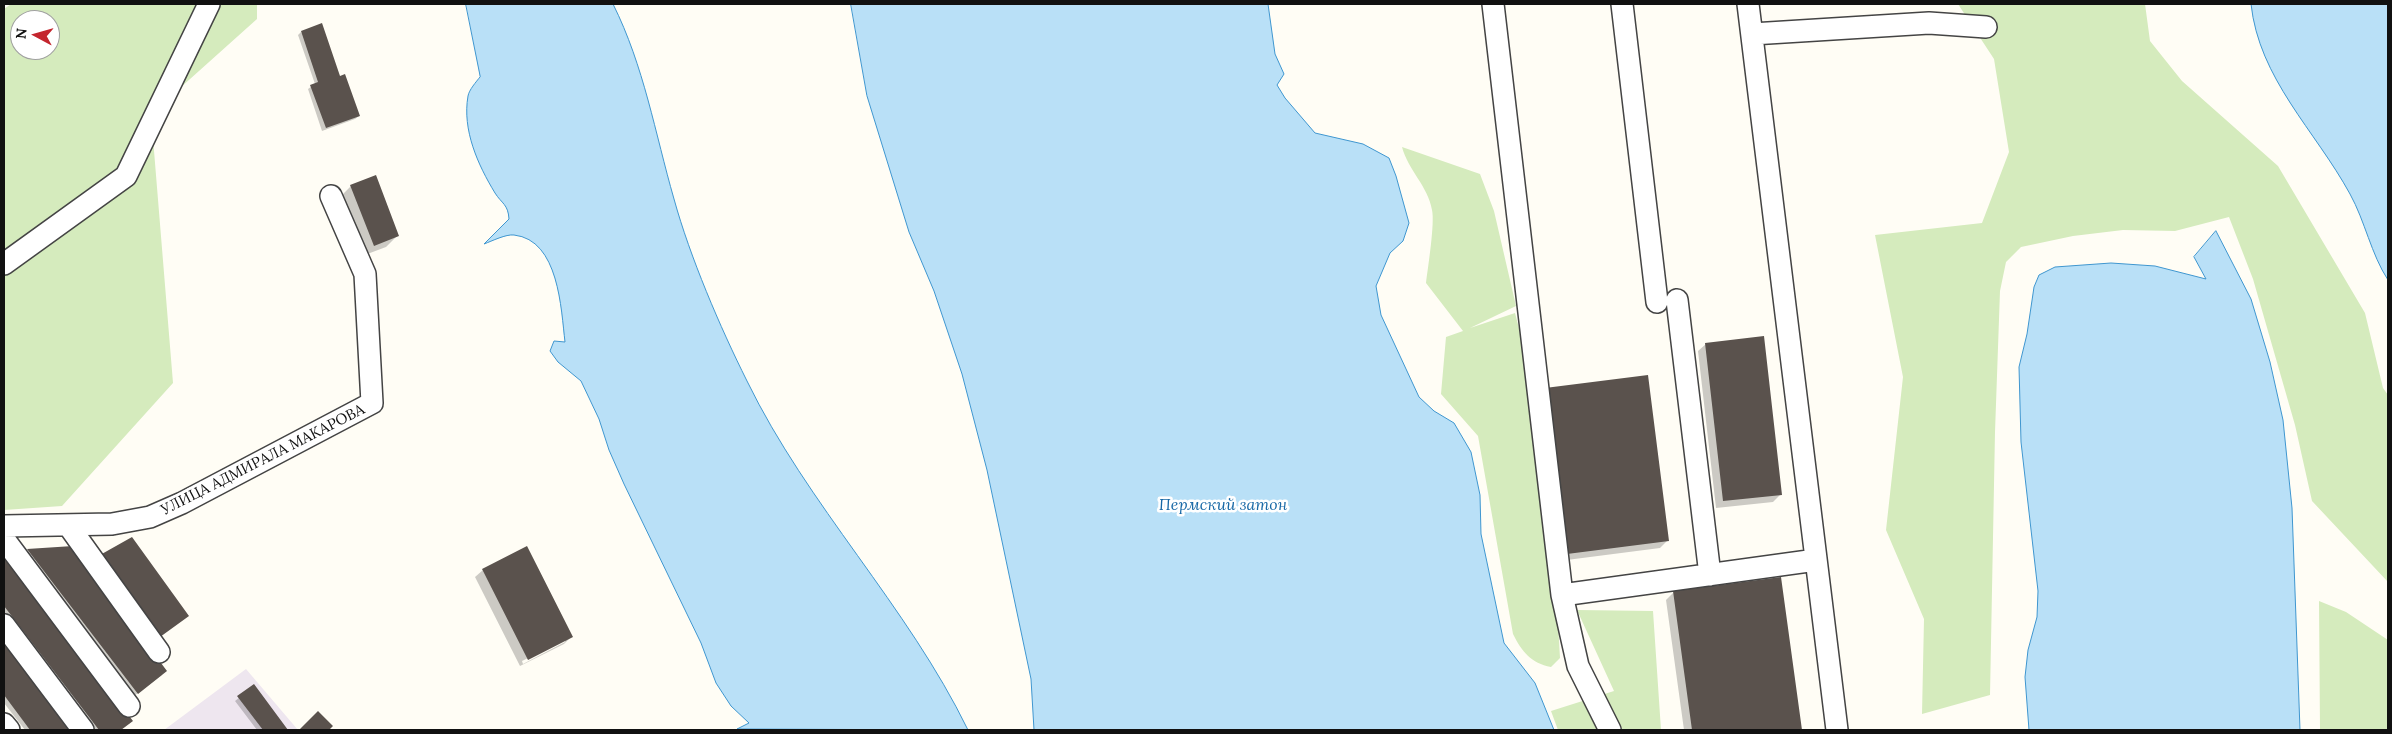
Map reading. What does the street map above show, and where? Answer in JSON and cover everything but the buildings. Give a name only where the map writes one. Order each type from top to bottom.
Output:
[{"type":"street","points":[[4,264],[126,176],[209,4]]},
{"type":"street","points":[[1493,4],[1562,595],[1578,666],[1610,730]]},
{"type":"street","points":[[1622,4],[1710,575]]},
{"type":"street","points":[[1748,4],[1837,730]]},
{"type":"street","points":[[1752,34],[1929,23],[1986,27]]},
{"type":"street","name":"УЛИЦА АДМИРАЛА МАКАРОВА","points":[[4,526],[112,524],[150,517],[182,504],[372,403],[366,274],[331,196]]},
{"type":"street","points":[[68,524],[159,652]]},
{"type":"street","points":[[4,539],[129,706]]},
{"type":"street","points":[[1562,595],[1816,560]]},
{"type":"street","points":[[4,624],[83,730]]},
{"type":"street","points":[[4,724],[9,730]]},
{"type":"shaded area","points":[[246,669],[298,730],[164,730]]},
{"type":"green space","points":[[11,4],[257,4],[257,19],[151,114],[173,383],[62,506],[4,510],[4,9]]},
{"type":"green space","points":[[1958,4],[2145,4],[2150,41],[2182,81],[2278,166],[2365,313],[2383,388],[2388,395],[2388,582],[2312,501],[2295,425],[2253,279],[2229,217],[2175,231],[2123,230],[2073,236],[2021,247],[2006,262],[2000,291],[1995,432],[1990,695],[1922,714],[1924,619],[1886,530],[1903,377],[1875,235],[1982,223],[2009,152],[1994,59]]},
{"type":"green space","points":[[1402,147],[1480,174],[1494,211],[1516,306],[1470,328],[1515,313],[1547,434],[1560,658],[1551,667],[1538,663],[1528,656],[1513,634],[1478,436],[1441,394],[1446,337],[1463,331],[1426,283],[1432,235],[1432,210],[1430,201]]},
{"type":"green space","points":[[2319,601],[2346,612],[2388,640],[2388,730],[2320,730]]},
{"type":"green space","points":[[1577,610],[1653,611],[1661,730],[1558,730],[1551,711],[1614,691]]},
{"type":"water","points":[[466,4],[613,4],[624,27],[641,76],[688,244],[716,315],[747,381],[799,471],[916,640],[968,730],[737,729],[749,723],[731,706],[716,683],[701,643],[624,484],[609,450],[599,419],[581,381],[558,362],[550,351],[554,341],[565,342],[559,295],[549,262],[540,249],[529,240],[514,235],[484,244],[509,219],[506,207],[495,193],[477,159],[469,134],[467,122],[468,96],[480,77]]},
{"type":"water","name":"Пермский затон","points":[[851,4],[1268,4],[1275,54],[1284,74],[1277,85],[1285,98],[1315,133],[1363,144],[1389,158],[1409,223],[1403,241],[1390,253],[1376,286],[1381,315],[1419,397],[1434,411],[1454,423],[1471,452],[1480,495],[1481,534],[1504,643],[1535,683],[1554,730],[1034,730],[1031,679],[987,470],[962,374],[934,291],[909,232],[867,96]]},
{"type":"water","points":[[2251,4],[2388,4],[2388,280],[2377,259],[2350,194],[2290,103],[2265,56],[2256,31]]},
{"type":"water","points":[[2216,231],[2251,299],[2270,362],[2283,420],[2292,508],[2300,730],[2029,730],[2025,677],[2028,650],[2037,617],[2038,591],[2021,442],[2019,367],[2027,334],[2034,287],[2039,275],[2055,267],[2111,263],[2155,266],[2206,279],[2194,257]]}]
